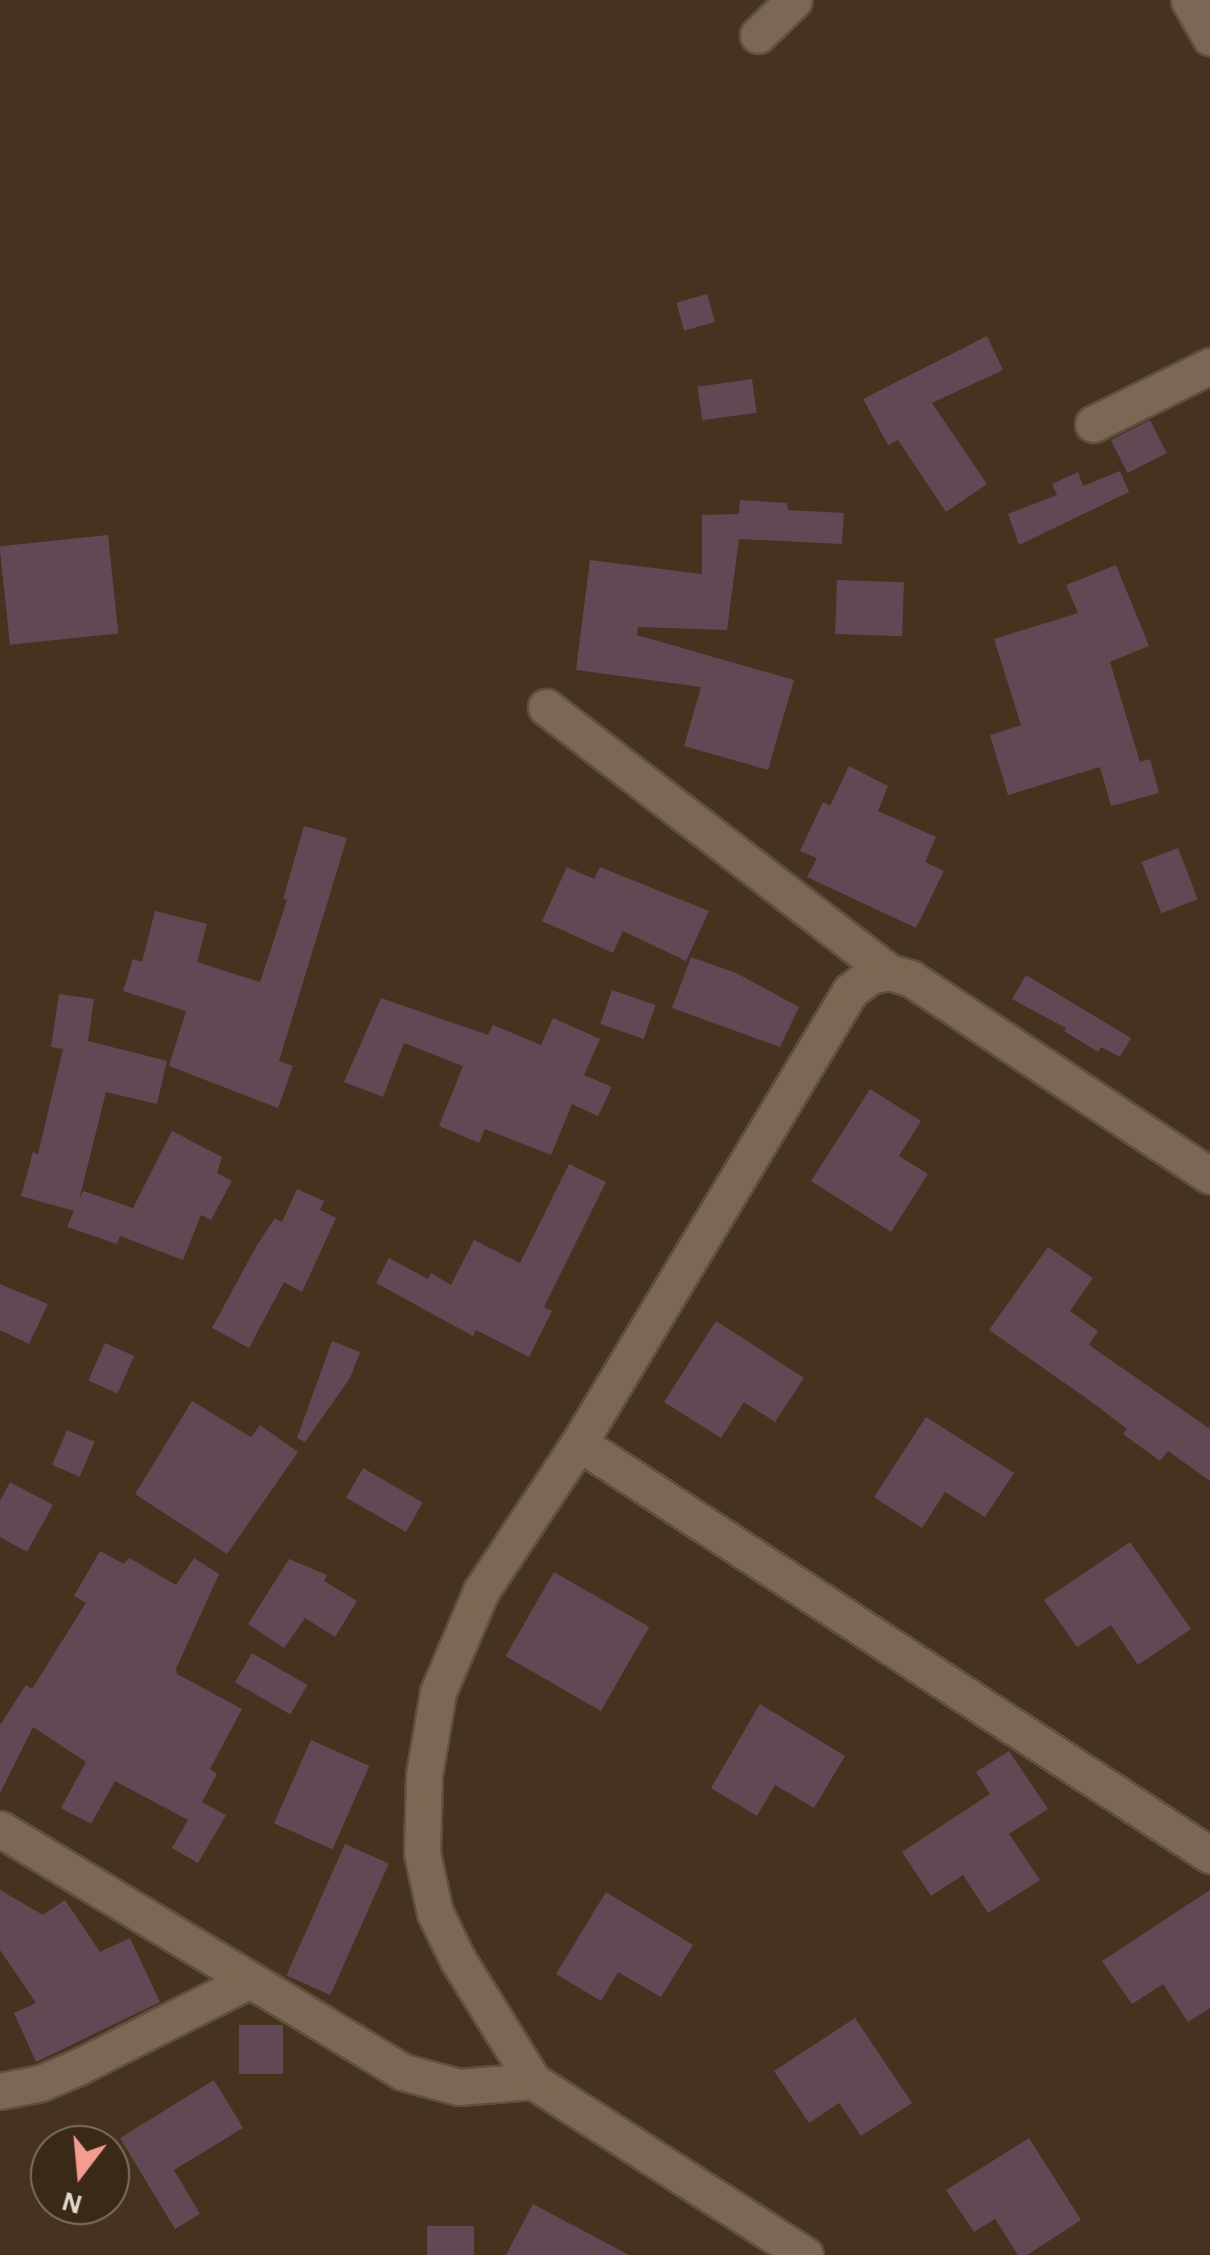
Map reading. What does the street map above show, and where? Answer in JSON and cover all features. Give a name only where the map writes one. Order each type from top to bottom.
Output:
[{"type":"street","points":[[758,35],[794,0]]},
{"type":"street","points":[[1188,0],[1210,38]]},
{"type":"street","points":[[1094,424],[1210,366]]},
{"type":"street","points":[[546,707],[890,972],[910,978],[1210,1176]]},
{"type":"street","points":[[806,2255],[533,2081],[458,1960],[435,1913],[422,1854],[424,1776],[438,1692],[481,1591],[580,1444],[850,991],[870,976],[890,972]]},
{"type":"street","points":[[580,1444],[1210,1856]]},
{"type":"street","points":[[0,1828],[403,2072],[459,2087],[533,2081]]},
{"type":"street","points":[[0,2091],[40,2082],[78,2067],[250,1980]]},
{"type":"building","points":[[707,294],[715,322],[684,331],[676,303]]},
{"type":"building","points":[[987,336],[1003,370],[932,403],[987,484],[946,512],[898,440],[888,445],[863,399]]},
{"type":"building","points":[[752,379],[757,413],[702,420],[698,387]]},
{"type":"building","points":[[1150,420],[1167,453],[1128,473],[1111,440]]},
{"type":"building","points":[[1120,471],[1129,492],[1019,545],[1008,514],[1057,495],[1052,484],[1078,472],[1083,486]]},
{"type":"building","points":[[740,500],[787,503],[788,510],[844,513],[842,544],[739,539],[727,630],[638,627],[637,635],[794,680],[768,770],[684,746],[701,687],[576,670],[590,560],[702,574],[702,515],[739,514]]},
{"type":"building","points":[[108,535],[118,633],[10,645],[0,546]]},
{"type":"building","points":[[1116,565],[1149,646],[1110,662],[1140,762],[1150,759],[1159,793],[1111,806],[1100,767],[1008,795],[990,735],[1021,725],[994,639],[1078,613],[1066,585]]},
{"type":"building","points":[[837,580],[904,582],[902,636],[835,634]]},
{"type":"building","points":[[849,766],[888,786],[878,811],[936,837],[925,862],[944,871],[916,928],[807,877],[817,858],[800,851],[823,802],[830,806]]},
{"type":"building","points":[[304,826],[347,838],[279,1061],[293,1066],[278,1108],[169,1066],[186,1011],[123,991],[133,959],[142,962],[155,911],[207,924],[197,962],[260,982],[287,900],[283,899]]},
{"type":"building","points":[[1178,848],[1198,899],[1161,913],[1142,862]]},
{"type":"building","points":[[567,867],[594,879],[600,867],[709,911],[686,961],[623,931],[613,953],[542,921]]},
{"type":"building","points":[[691,957],[736,973],[799,1007],[780,1047],[672,1008]]},
{"type":"building","points":[[1026,975],[1131,1038],[1120,1057],[1101,1047],[1098,1052],[1064,1031],[1066,1028],[1012,999]]},
{"type":"building","points":[[612,990],[655,1005],[644,1039],[600,1024]]},
{"type":"building","points":[[59,994],[94,999],[88,1041],[167,1061],[157,1104],[106,1092],[79,1200],[83,1191],[133,1208],[172,1131],[222,1157],[217,1173],[232,1181],[211,1220],[201,1215],[183,1260],[120,1236],[117,1244],[67,1227],[74,1211],[21,1196],[33,1152],[38,1154],[63,1049],[51,1047]]},
{"type":"building","points":[[381,998],[488,1035],[493,1025],[541,1045],[553,1018],[600,1039],[584,1075],[612,1087],[598,1116],[572,1104],[551,1155],[485,1129],[479,1143],[439,1126],[463,1066],[404,1043],[383,1097],[344,1082]]},
{"type":"building","points":[[870,1089],[921,1121],[899,1156],[928,1174],[891,1232],[811,1181]]},
{"type":"building","points":[[569,1164],[606,1182],[544,1307],[552,1311],[529,1357],[476,1330],[473,1336],[376,1283],[389,1258],[428,1279],[431,1273],[451,1285],[474,1240],[520,1263]]},
{"type":"building","points":[[297,1189],[324,1201],[320,1210],[336,1218],[302,1292],[284,1282],[249,1348],[212,1328],[257,1245],[275,1218],[282,1222]]},
{"type":"building","points":[[1048,1247],[1093,1278],[1070,1311],[1098,1331],[1089,1345],[1210,1429],[1210,1481],[1168,1451],[1160,1461],[1123,1434],[1127,1429],[989,1330]]},
{"type":"building","points":[[0,1284],[48,1304],[29,1344],[0,1330]]},
{"type":"building","points":[[716,1321],[804,1378],[775,1422],[744,1402],[721,1438],[664,1402]]},
{"type":"building","points":[[332,1341],[360,1352],[350,1378],[305,1442],[297,1438]]},
{"type":"building","points":[[105,1343],[134,1356],[118,1393],[88,1380]]},
{"type":"building","points":[[192,1401],[251,1437],[260,1425],[298,1452],[227,1554],[135,1494]]},
{"type":"building","points":[[926,1417],[1014,1473],[985,1517],[945,1492],[922,1528],[874,1497]]},
{"type":"building","points":[[67,1430],[95,1442],[80,1477],[52,1465]]},
{"type":"building","points":[[363,1468],[423,1502],[406,1532],[346,1497]]},
{"type":"building","points":[[10,1482],[53,1505],[27,1552],[0,1537],[0,1501]]},
{"type":"building","points":[[1130,1542],[1191,1629],[1138,1665],[1111,1625],[1077,1647],[1044,1600]]},
{"type":"building","points":[[100,1551],[124,1564],[129,1558],[176,1585],[194,1558],[219,1574],[176,1669],[177,1674],[242,1709],[210,1769],[217,1774],[202,1802],[226,1815],[198,1863],[172,1848],[188,1820],[115,1781],[91,1824],[61,1808],[86,1762],[33,1727],[0,1793],[0,1725],[26,1685],[32,1689],[86,1603],[74,1596]]},
{"type":"building","points":[[289,1559],[327,1575],[324,1581],[357,1601],[335,1637],[305,1618],[284,1648],[248,1624]]},
{"type":"building","points":[[554,1572],[649,1627],[601,1711],[505,1656]]},
{"type":"building","points":[[252,1653],[307,1685],[290,1714],[235,1682]]},
{"type":"building","points":[[760,1704],[845,1756],[814,1808],[775,1785],[757,1816],[711,1788]]},
{"type":"building","points":[[311,1740],[369,1766],[332,1849],[274,1823]]},
{"type":"building","points":[[1009,1751],[1048,1809],[1009,1834],[1040,1880],[988,1913],[963,1875],[931,1896],[902,1852],[990,1794],[976,1772]]},
{"type":"building","points":[[345,1844],[389,1864],[330,1995],[286,1976]]},
{"type":"building","points":[[0,1890],[43,1915],[65,1900],[100,1952],[130,1938],[160,2002],[36,2062],[14,2013],[36,2003],[0,1950]]},
{"type":"building","points":[[1210,1890],[1210,2008],[1188,2022],[1163,1984],[1132,2004],[1102,1961]]},
{"type":"building","points":[[606,1892],[693,1945],[661,1997],[618,1972],[601,2001],[556,1974]]},
{"type":"building","points":[[855,2018],[912,2103],[861,2136],[839,2103],[809,2123],[774,2071]]},
{"type":"building","points":[[239,2025],[283,2025],[283,2074],[239,2074]]},
{"type":"building","points":[[214,2080],[243,2128],[174,2170],[200,2214],[175,2229],[130,2155],[130,2132]]},
{"type":"building","points":[[1029,2138],[1081,2220],[1027,2255],[1018,2255],[995,2219],[974,2232],[946,2190]]},
{"type":"building","points":[[533,2204],[629,2255],[506,2255]]},
{"type":"building","points":[[427,2226],[474,2226],[474,2255],[427,2255]]}]
